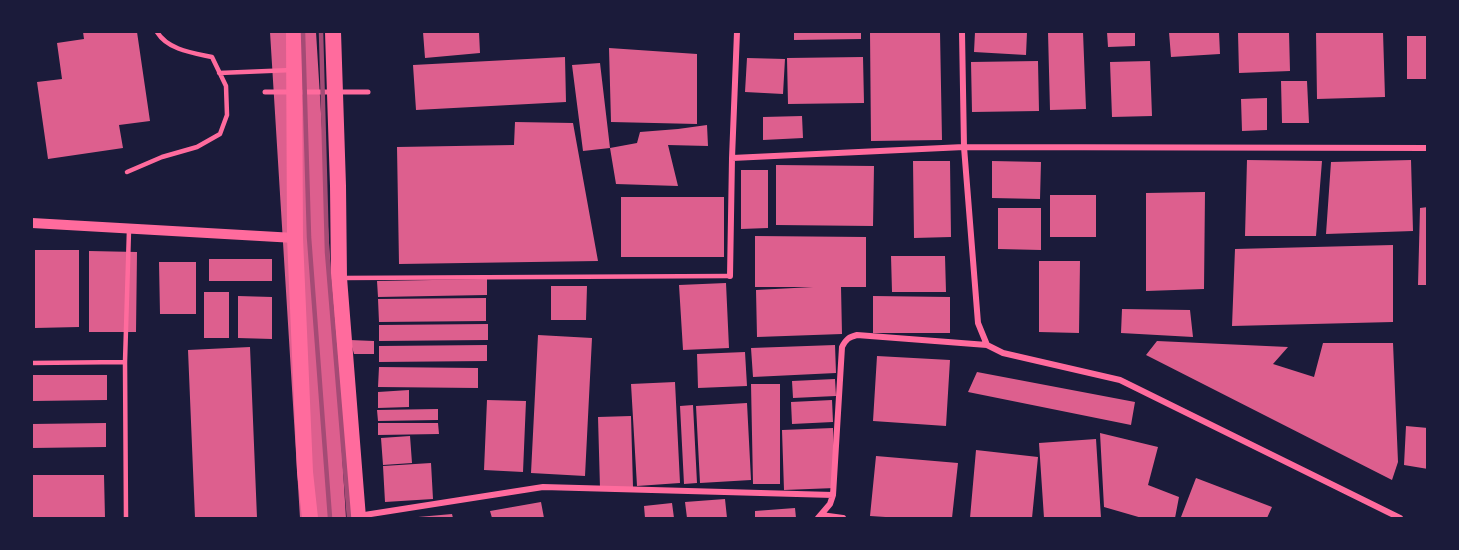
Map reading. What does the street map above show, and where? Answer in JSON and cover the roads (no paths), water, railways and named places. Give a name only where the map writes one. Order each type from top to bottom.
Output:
[{"type":"highway","points":[[294,32],[295,238],[305,472],[310,519]]},
{"type":"highway","points":[[333,32],[339,278],[358,517]]},
{"type":"street","points":[[730,276],[737,32]]},
{"type":"street","points":[[962,32],[964,147],[978,323],[987,345]]},
{"type":"street","points":[[265,92],[368,92]]},
{"type":"street","points":[[732,158],[964,147],[1428,148]]},
{"type":"street","points":[[32,223],[295,238]]},
{"type":"street","points":[[819,517],[830,504],[833,495],[842,346],[845,340],[857,335],[987,345],[1003,352],[1120,380],[1400,519]]},
{"type":"street","points":[[358,517],[543,487],[833,495]]},
{"type":"street","points":[[819,517],[843,519]]},
{"type":"lane","points":[[127,172],[197,147],[220,134],[227,116],[226,86],[212,57],[177,49],[158,32]]},
{"type":"lane","points":[[219,73],[295,70]]},
{"type":"lane","points":[[126,519],[125,362],[129,229]]},
{"type":"lane","points":[[339,278],[730,276]]},
{"type":"lane","points":[[32,363],[125,362]]},
{"type":"railway","points":[[303,32],[309,237],[330,518]]},
{"type":"railway","points":[[321,32],[327,252],[349,518]]}]
